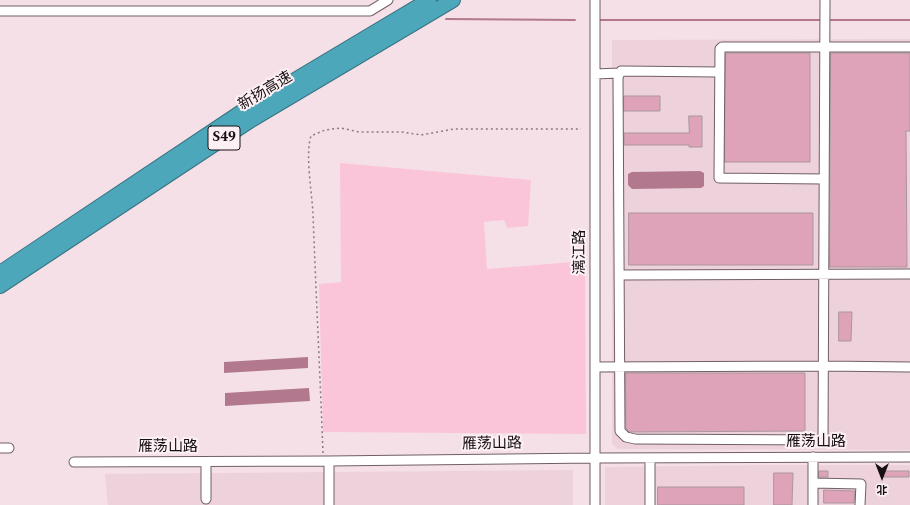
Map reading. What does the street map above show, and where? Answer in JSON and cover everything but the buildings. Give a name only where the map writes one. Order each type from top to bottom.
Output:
[{"type":"highway","name":"新扬高速","points":[[0,273],[243,110],[429,0]]},
{"type":"highway","name":"新扬高速","points":[[0,286],[251,120],[453,0]]},
{"type":"street","points":[[0,11],[370,11],[388,0]]},
{"type":"street","name":"漓江路","points":[[595,0],[595,505]]},
{"type":"street","points":[[595,14],[600,0]]},
{"type":"street","points":[[619,73],[620,426],[622,434],[626,437],[635,439],[822,440],[825,0]]},
{"type":"street","points":[[824,179],[719,178],[720,49],[722,47],[910,47]]},
{"type":"street","points":[[595,74],[619,73],[621,71],[719,72]]},
{"type":"street","points":[[619,275],[910,274]]},
{"type":"street","points":[[595,367],[910,367]]},
{"type":"street","points":[[813,457],[813,505]]},
{"type":"street","name":"雁荡山路","points":[[74,462],[910,457]]},
{"type":"street","points":[[650,458],[650,505]]},
{"type":"street","points":[[326,461],[329,505]]},
{"type":"street","points":[[206,462],[206,499]]},
{"type":"street","points":[[813,484],[861,484],[860,505]]},
{"type":"path","points":[[326,461],[308,155],[311,136],[325,130],[341,128],[359,132],[402,132],[421,135],[454,129],[581,129]]},
{"type":"shaded area","points":[[910,39],[910,450],[618,449],[612,444],[612,40]]},
{"type":"shaded area","points":[[340,163],[531,180],[528,226],[507,228],[504,220],[484,222],[487,269],[585,261],[586,434],[323,432],[319,284],[341,282]]},
{"type":"shaded area","points":[[700,171],[704,173],[704,186],[701,188],[632,189],[628,185],[628,174],[632,172]]},
{"type":"shaded area","points":[[308,357],[308,368],[224,373],[224,362]]},
{"type":"shaded area","points":[[309,388],[310,401],[225,406],[225,393]]},
{"type":"shaded area","points":[[910,465],[910,505],[605,505],[605,467]]},
{"type":"shaded area","points":[[573,470],[573,505],[108,505],[105,474]]},
{"type":"waterway","points":[[446,19],[575,20]]},
{"type":"waterway","points":[[600,20],[823,20]]},
{"type":"waterway","points":[[827,20],[910,20]]}]
